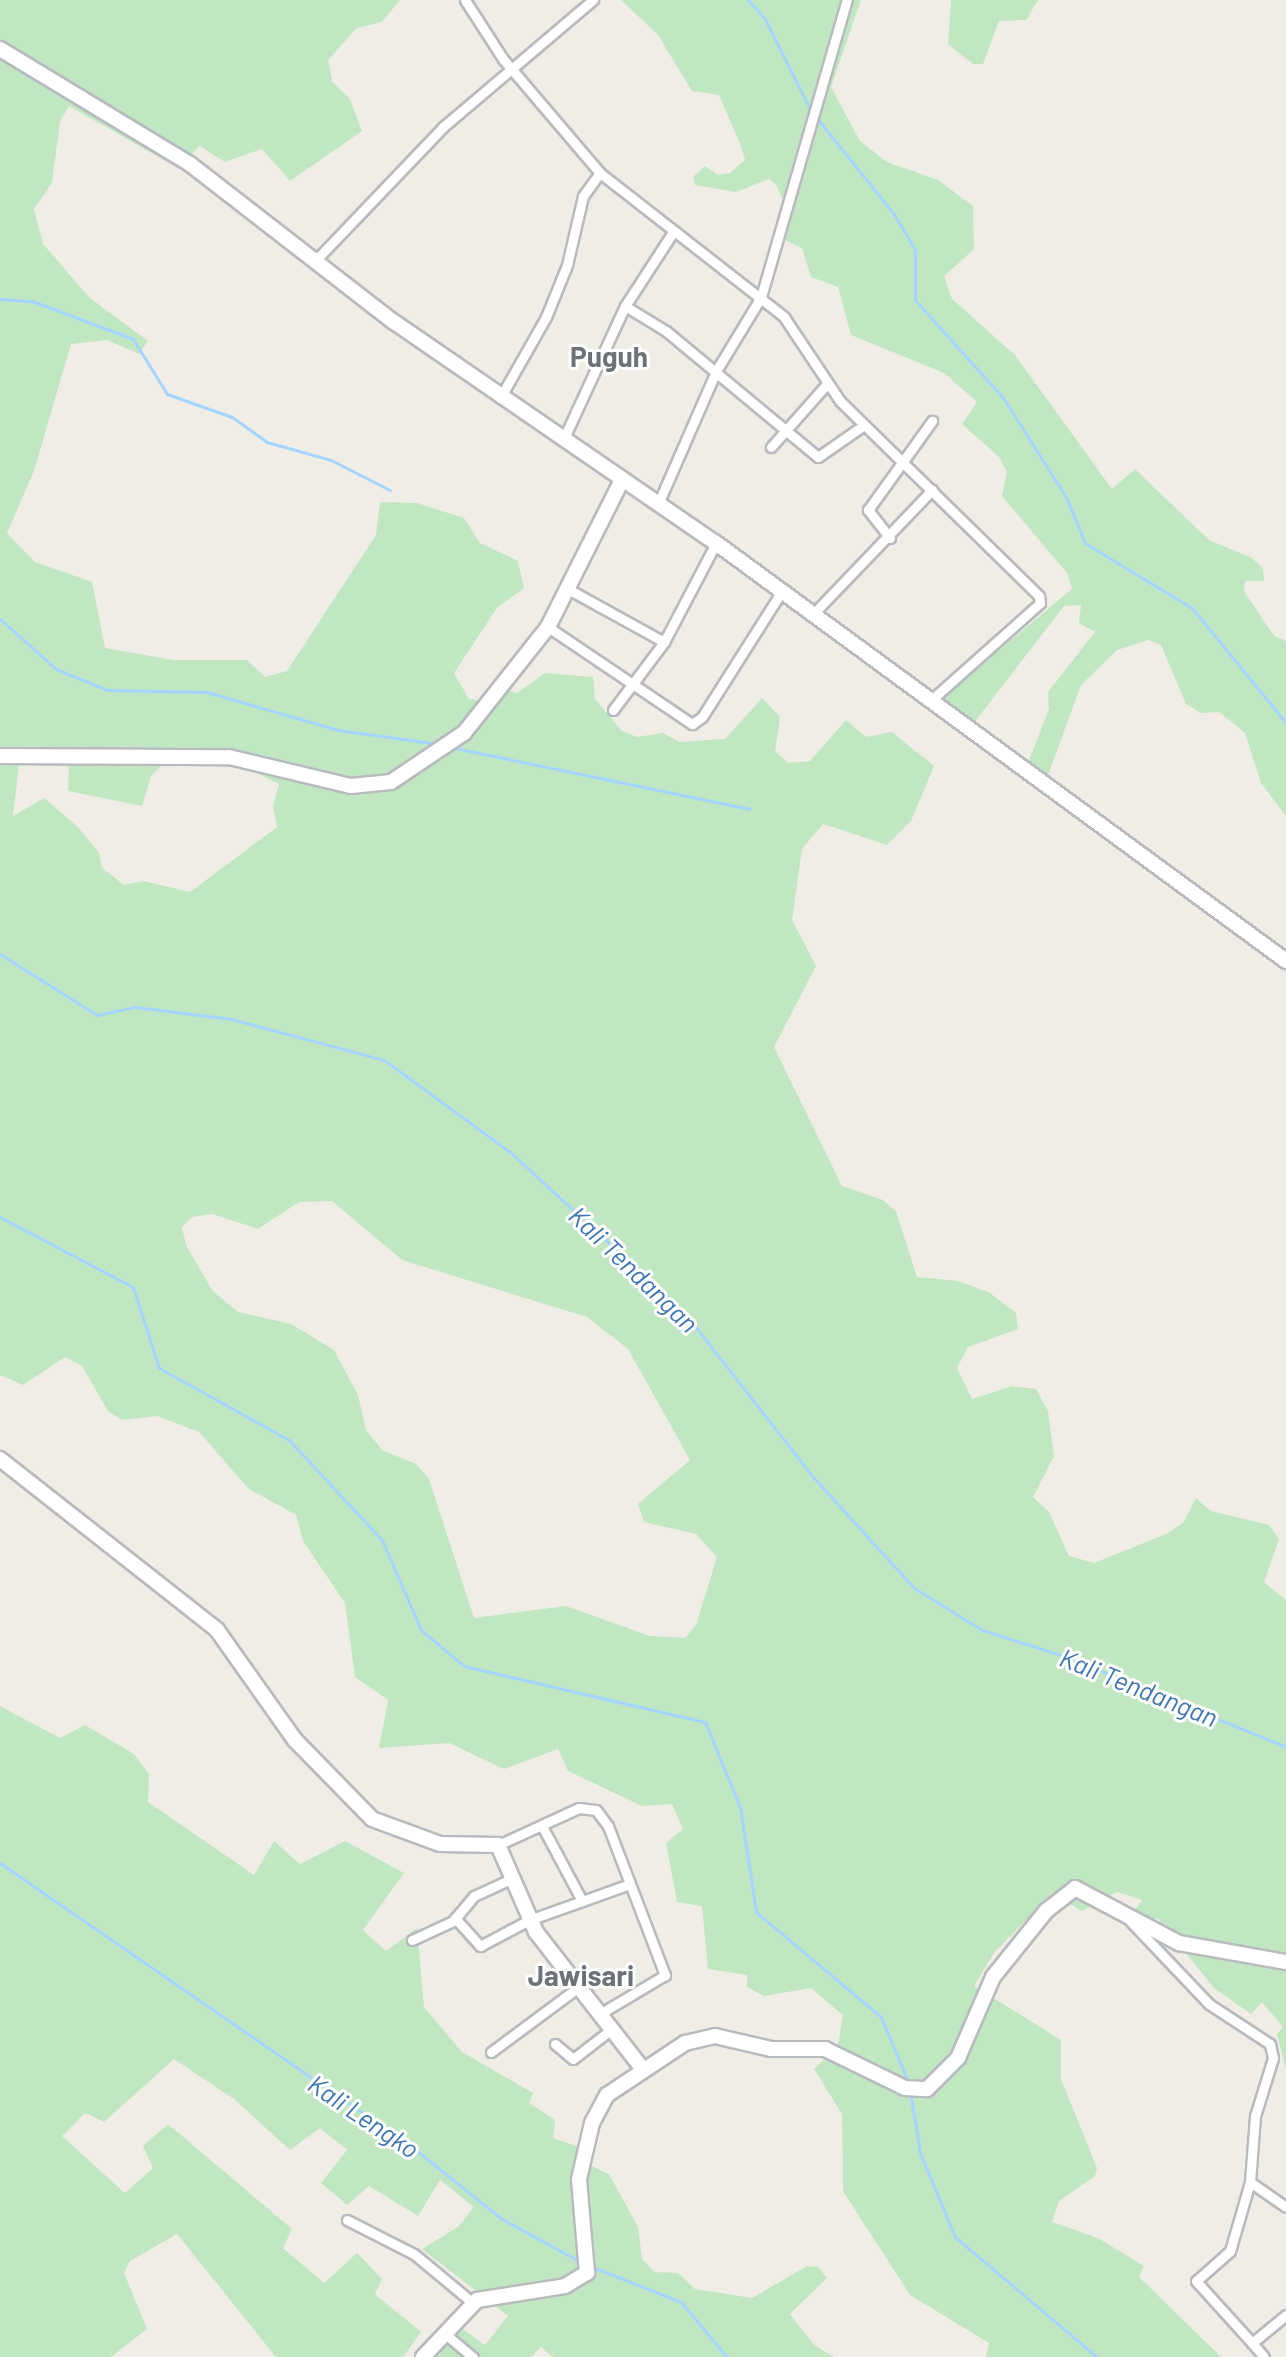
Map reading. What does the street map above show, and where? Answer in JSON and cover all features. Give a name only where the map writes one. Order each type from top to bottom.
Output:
[{"type":"street","points":[[465,0],[511,67],[600,173],[761,297],[790,325],[827,384],[1040,603],[929,702]]},
{"type":"street","points":[[314,262],[443,127],[593,0]]},
{"type":"street","points":[[658,504],[716,371],[761,297],[847,0]]},
{"type":"street","points":[[0,49],[190,164],[314,262],[500,398],[716,543],[1286,961]]},
{"type":"street","points":[[500,398],[546,317],[567,265],[583,196],[600,173]]},
{"type":"street","points":[[563,440],[625,306],[673,232]]},
{"type":"street","points":[[625,306],[716,371],[786,426],[818,457],[864,425]]},
{"type":"street","points":[[771,447],[786,426],[827,384]]},
{"type":"street","points":[[890,538],[868,510],[932,421]]},
{"type":"street","points":[[0,756],[229,757],[371,787],[442,753],[454,742],[548,627],[621,482]]},
{"type":"street","points":[[813,614],[890,538],[932,490]]},
{"type":"street","points":[[613,710],[637,683],[664,642],[716,543]]},
{"type":"street","points":[[568,589],[664,642]]},
{"type":"street","points":[[548,627],[637,683],[679,720],[697,722],[782,591]]},
{"type":"street","points":[[0,1459],[217,1630],[295,1740],[372,1819],[425,1841],[498,1845],[579,1808],[596,1810],[630,1884],[665,1975],[601,2013]]},
{"type":"street","points":[[542,1826],[582,1901]]},
{"type":"street","points":[[498,1845],[529,1920],[642,2068]]},
{"type":"street","points":[[412,1940],[455,1918],[474,1896],[513,1878]]},
{"type":"street","points":[[455,1918],[479,1946],[529,1920],[630,1884]]},
{"type":"street","points":[[423,2357],[473,2303],[565,2286],[589,2267],[579,2179],[592,2123],[607,2095],[642,2068],[685,2043],[715,2036],[771,2049],[825,2049],[911,2088],[937,2082],[958,2058],[993,1977],[1062,1894],[1083,1889],[1131,1922],[1209,2004],[1256,2031],[1273,2051],[1255,2116],[1250,2182],[1230,2251],[1196,2281],[1264,2357]]},
{"type":"street","points":[[1131,1922],[1213,1952],[1286,1962]]},
{"type":"street","points":[[491,2052],[580,1986]]},
{"type":"street","points":[[555,2044],[573,2059],[613,2028]]},
{"type":"street","points":[[1250,2182],[1286,2206]]},
{"type":"street","points":[[347,2220],[414,2254],[473,2303]]},
{"type":"street","points":[[1252,2343],[1286,2315]]},
{"type":"street","points":[[444,2333],[473,2357]]},
{"type":"green space","points":[[0,0],[400,0],[382,22],[357,28],[328,60],[332,81],[350,99],[362,131],[290,181],[262,149],[225,162],[200,146],[178,168],[69,106],[60,121],[52,183],[34,209],[43,244],[90,298],[148,341],[139,354],[107,340],[71,344],[34,471],[7,533],[35,562],[92,582],[105,648],[173,660],[247,660],[265,677],[287,671],[376,535],[380,502],[417,503],[464,518],[480,543],[518,561],[524,588],[497,608],[454,673],[469,699],[485,701],[494,688],[517,693],[545,673],[593,677],[595,699],[622,731],[637,737],[663,733],[680,742],[725,739],[762,698],[780,717],[775,751],[788,763],[810,761],[846,720],[866,737],[892,732],[934,766],[911,821],[887,845],[823,824],[802,849],[792,920],[816,966],[774,1047],[842,1186],[883,1200],[896,1211],[917,1277],[958,1281],[990,1293],[1016,1313],[1018,1329],[968,1347],[957,1368],[972,1399],[1012,1386],[1036,1389],[1048,1411],[1054,1456],[1033,1497],[1049,1512],[1069,1556],[1094,1563],[1166,1534],[1183,1523],[1196,1498],[1211,1511],[1269,1525],[1279,1539],[1264,1582],[1286,1600],[1286,2070],[1277,2034],[1283,2027],[1262,2002],[1251,2014],[1214,1988],[1157,1918],[1148,1924],[1133,1914],[1142,1900],[1117,1892],[1082,1911],[1052,1893],[994,1953],[974,1986],[1061,2040],[1061,2079],[1097,2168],[1095,2176],[1059,2201],[1052,2222],[1098,2238],[1144,2266],[1139,2277],[1221,2357],[986,2357],[989,2343],[910,2295],[843,2191],[842,2114],[814,2069],[838,2046],[843,2015],[811,1988],[764,1996],[747,1987],[747,1975],[708,1969],[702,1906],[677,1902],[666,1843],[683,1829],[672,1804],[642,1806],[568,1771],[558,1749],[504,1769],[449,1743],[379,1748],[388,1700],[355,1677],[345,1603],[303,1541],[296,1515],[249,1489],[199,1432],[157,1416],[122,1420],[108,1411],[82,1366],[65,1357],[23,1385],[0,1375]],"holes":[[[63,758],[69,768],[68,791],[142,806],[151,776],[161,766],[233,761],[279,784],[273,806],[277,827],[190,892],[143,881],[124,885],[102,868],[99,853],[77,826],[44,798],[13,816],[19,765]],[[332,1201],[402,1260],[587,1317],[628,1349],[690,1460],[638,1504],[644,1522],[696,1534],[717,1557],[696,1625],[685,1638],[650,1636],[566,1606],[474,1618],[429,1479],[416,1464],[382,1450],[366,1430],[358,1395],[334,1350],[291,1324],[238,1312],[212,1290],[186,1245],[182,1227],[192,1217],[212,1214],[258,1229],[299,1202]]]},
{"type":"green space","points":[[621,0],[861,0],[831,87],[860,141],[887,162],[938,180],[973,206],[974,249],[944,276],[952,299],[1015,355],[1112,489],[1135,469],[1209,540],[1252,558],[1263,569],[1264,581],[1245,581],[1244,591],[1274,636],[1286,641],[1286,816],[1261,783],[1245,733],[1219,712],[1201,713],[1186,704],[1161,645],[1148,640],[1117,650],[1081,685],[1047,778],[1028,763],[1049,709],[1048,692],[1095,632],[1079,623],[1081,605],[1064,606],[973,724],[944,707],[947,694],[1072,589],[1067,573],[1002,496],[1007,472],[999,457],[962,424],[977,402],[944,373],[851,335],[838,287],[811,277],[802,248],[785,240],[791,216],[776,185],[769,179],[736,192],[695,185],[693,177],[705,166],[718,175],[730,173],[745,160],[741,146],[719,95],[692,91],[658,35]]},
{"type":"green space","points":[[951,0],[1038,0],[1026,20],[999,21],[983,64],[973,64],[948,44]]},
{"type":"green space","points":[[0,1706],[60,1738],[85,1725],[134,1754],[149,1774],[148,1802],[254,1875],[274,1841],[300,1864],[345,1841],[404,1873],[363,1930],[386,1951],[417,1928],[424,2007],[462,2052],[533,2093],[529,2103],[555,2120],[553,2138],[579,2147],[587,2164],[609,2174],[638,2227],[642,2259],[654,2272],[678,2273],[695,2289],[752,2298],[807,2266],[818,2267],[827,2278],[790,2314],[814,2345],[834,2357],[553,2357],[541,2347],[531,2357],[437,2357],[461,2328],[485,2345],[508,2316],[422,2249],[458,2227],[474,2207],[440,2180],[418,2216],[369,2186],[347,2205],[321,2183],[347,2150],[320,2128],[290,2150],[234,2099],[174,2059],[104,2122],[85,2113],[62,2136],[125,2193],[153,2168],[143,2146],[168,2124],[292,2229],[283,2248],[324,2283],[357,2253],[382,2279],[375,2294],[421,2332],[403,2357],[276,2357],[177,2234],[130,2261],[124,2273],[147,2329],[111,2357],[0,2357]]},
{"type":"waterway","points":[[748,0],[765,19],[811,111]]},
{"type":"waterway","points":[[816,117],[894,214],[915,250],[915,300],[1004,399],[1066,497],[1085,543],[1192,608],[1286,723]]},
{"type":"waterway","points":[[0,299],[32,301],[133,339],[167,394],[232,417],[267,442],[331,460],[390,490]]},
{"type":"waterway","points":[[0,619],[56,669],[107,690],[207,692],[338,730],[439,744]]},
{"type":"waterway","points":[[450,747],[750,809]]},
{"type":"waterway","name":"Kali Tendangan","points":[[0,954],[97,1015],[135,1007],[231,1019],[384,1060],[510,1152],[683,1311],[814,1478],[914,1588],[982,1630],[1067,1657],[1286,1747]]},
{"type":"waterway","points":[[0,1217],[133,1287],[159,1368],[289,1440],[382,1540],[421,1630],[464,1666],[705,1722],[740,1807],[756,1912],[881,2017],[909,2084]]},
{"type":"waterway","name":"Kali Lengko","points":[[0,1863],[412,2147],[502,2219],[579,2261]]},
{"type":"waterway","points":[[910,2091],[920,2153],[955,2237],[1097,2357]]},
{"type":"waterway","name":"Kali Lengko","points":[[590,2266],[681,2302],[727,2357]]},
{"type":"district","name":"Puguh","points":[[609,356]]},
{"type":"district","name":"Jawisari","points":[[581,1975]]}]
